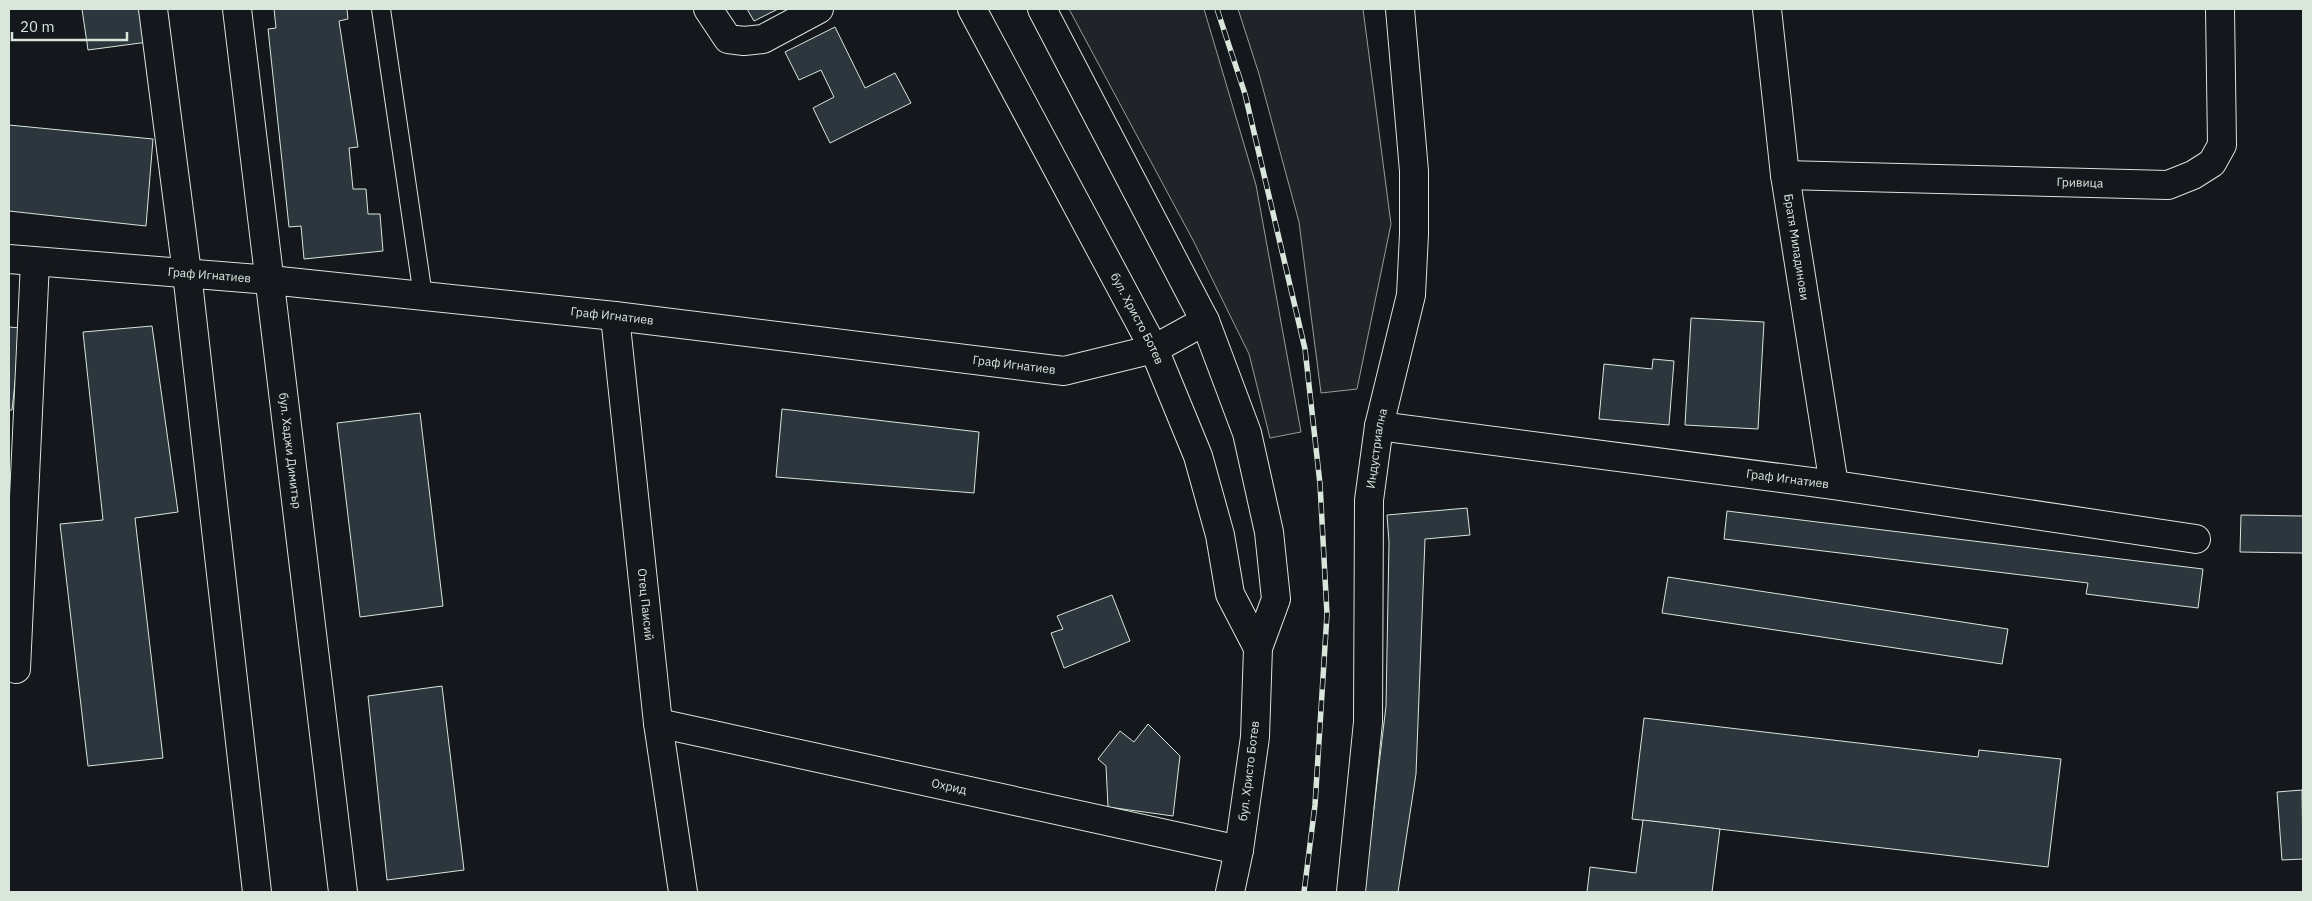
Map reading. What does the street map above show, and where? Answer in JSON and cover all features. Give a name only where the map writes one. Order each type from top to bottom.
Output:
[{"type":"street","points":[[153,9],[187,273],[257,892]]},
{"type":"street","name":"бул. Хаджи Димитър","points":[[237,9],[342,892]]},
{"type":"street","points":[[708,9],[728,39],[744,41],[763,39],[819,9]]},
{"type":"street","name":"бул. Христо Ботев","points":[[972,9],[1154,349],[1198,456],[1220,535],[1230,594],[1258,648]]},
{"type":"street","name":"бул. Христо Ботев","points":[[1042,9],[1205,321],[1247,433],[1269,532],[1276,599],[1258,648],[1255,737],[1240,850],[1230,892]]},
{"type":"street","name":"Индустриална","points":[[1351,892],[1368,722],[1369,500],[1379,426],[1411,295],[1414,234],[1414,171],[1400,9]]},
{"type":"street","name":"Братя Миладинови","points":[[1767,9],[1786,175],[1834,485]]},
{"type":"street","name":"Гривица","points":[[1786,175],[2168,185],[2192,175],[2212,163],[2222,145],[2220,9]]},
{"type":"street","name":"Граф Игнатиев","points":[[9,259],[270,280],[615,316],[1064,372],[1154,349],[1205,321]]},
{"type":"street","points":[[16,669],[35,262]]},
{"type":"street","name":"Отец Паисий","points":[[615,316],[658,723],[683,892]]},
{"type":"street","name":"Граф Игнатиев","points":[[1379,426],[1834,485],[2196,539]]},
{"type":"street","name":"Охрид","points":[[658,723],[1240,850]]},
{"type":"lane","points":[[381,9],[423,296]]},
{"type":"shaded area","points":[[1069,9],[1204,9],[1256,185],[1301,432],[1270,438],[1249,354],[1194,242]]},
{"type":"shaded area","points":[[1238,9],[1363,9],[1391,224],[1357,389],[1321,393],[1299,222],[1259,74]]},
{"type":"building","points":[[82,9],[144,9],[148,42],[88,50]]},
{"type":"building","points":[[274,9],[347,9],[348,19],[339,21],[358,147],[349,148],[353,189],[366,189],[368,214],[380,214],[383,251],[304,259],[301,226],[289,227],[268,29],[276,28]]},
{"type":"building","points":[[747,9],[778,9],[754,21]]},
{"type":"building","points":[[835,27],[865,88],[895,73],[911,103],[830,143],[813,108],[834,97],[821,70],[799,80],[785,52]]},
{"type":"building","points":[[9,125],[153,139],[146,226],[9,211]]},
{"type":"building","points":[[1691,318],[1764,322],[1758,429],[1685,425]]},
{"type":"building","points":[[152,326],[178,512],[135,518],[163,758],[88,766],[60,524],[103,520],[83,332]]},
{"type":"building","points":[[9,327],[21,328],[12,410],[9,410]]},
{"type":"building","points":[[1653,359],[1674,361],[1669,425],[1599,419],[1604,364],[1652,369]]},
{"type":"building","points":[[782,409],[979,432],[974,493],[776,477]]},
{"type":"building","points":[[420,413],[443,606],[360,617],[337,423]]},
{"type":"building","points":[[1467,508],[1470,535],[1425,539],[1416,774],[1398,892],[1364,892],[1386,706],[1389,542],[1387,515]]},
{"type":"building","points":[[1727,511],[2203,569],[2198,608],[2086,594],[2088,583],[1724,539]]},
{"type":"building","points":[[2241,515],[2303,516],[2303,553],[2240,552]]},
{"type":"building","points":[[1668,577],[2008,629],[2002,664],[1662,613]]},
{"type":"building","points":[[1112,595],[1130,641],[1064,668],[1051,633],[1063,629],[1057,616]]},
{"type":"building","points":[[442,686],[464,870],[387,880],[368,696]]},
{"type":"building","points":[[1644,718],[1978,757],[1979,750],[2061,759],[2048,867],[1632,819]]},
{"type":"building","points":[[1148,724],[1180,756],[1173,816],[1108,807],[1106,766],[1098,759],[1120,731],[1134,742]]},
{"type":"building","points":[[2302,790],[2303,859],[2282,860],[2277,792]]},
{"type":"building","points":[[1643,820],[1720,829],[1712,892],[1587,892],[1590,867],[1636,873]]},
{"type":"railway","points":[[1217,9],[1245,94],[1305,349],[1320,484],[1327,614],[1315,805],[1304,892]]}]
